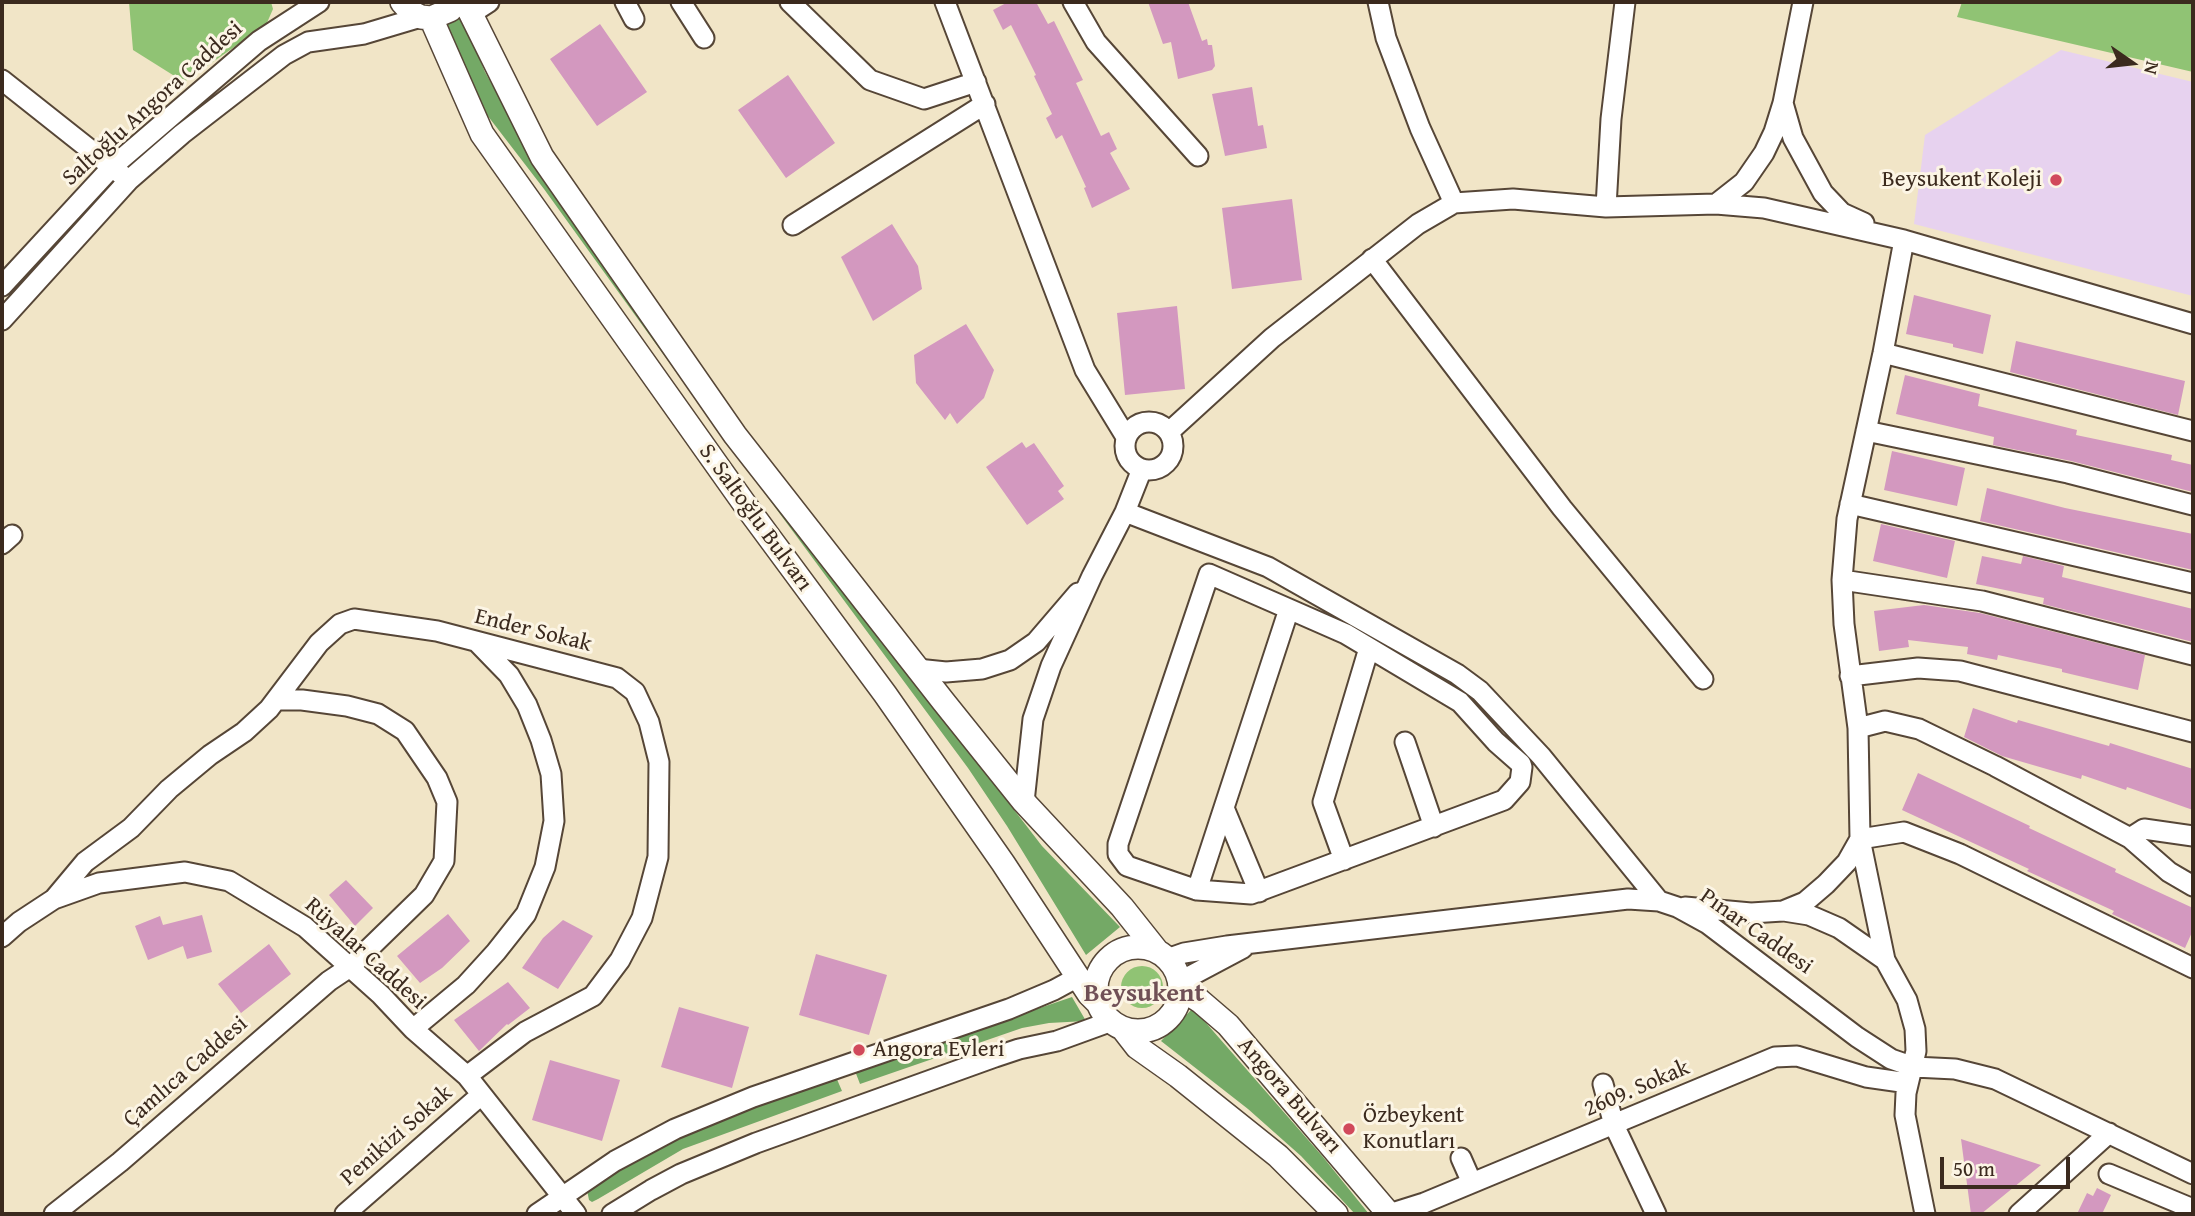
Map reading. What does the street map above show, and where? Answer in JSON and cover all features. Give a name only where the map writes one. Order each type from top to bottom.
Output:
[{"type":"main road","name":"S. Saltoğlu Bulvarı","points":[[401,2],[411,12],[426,17],[470,5],[542,157],[735,435],[1024,802],[1122,907],[1162,955]]},
{"type":"main road","name":"S. Saltoğlu Bulvarı","points":[[426,17],[482,134],[730,484],[885,694],[1003,863],[1078,977],[1112,1019]]},
{"type":"main road","points":[[1137,946],[1162,955],[1177,972],[1180,985],[1176,1007],[1163,1023],[1145,1030],[1112,1019],[1097,995],[1096,982],[1101,968],[1110,957],[1123,949],[1137,946]]},
{"type":"main road","name":"Angora Bulvarı","points":[[1180,985],[1228,1025],[1389,1214]]},
{"type":"main road","name":"Angora Bulvarı","points":[[1112,1019],[1137,1047],[1279,1156],[1336,1214]]},
{"type":"street","name":"Saltoğlu Angora Caddesi","points":[[2,286],[112,167],[260,41],[291,11],[319,2]]},
{"type":"street","points":[[681,2],[704,38]]},
{"type":"street","points":[[790,2],[870,80],[924,99],[976,82]]},
{"type":"street","points":[[1073,2],[1096,42],[1198,156]]},
{"type":"street","points":[[1378,2],[1391,51],[1420,128],[1454,203]]},
{"type":"street","points":[[1606,207],[1611,119],[1625,2]]},
{"type":"street","points":[[1716,204],[1744,182],[1764,153],[1783,103],[1801,10],[1819,2]]},
{"type":"street","points":[[952,5],[976,82],[1085,370],[1126,437],[1129,460],[1142,469],[1158,468],[1170,456],[1173,448],[1169,432],[1157,423],[1135,426],[1126,437]]},
{"type":"street","name":"Saltoğlu Angora Caddesi","points":[[2,320],[129,180],[210,112],[297,47],[321,38],[363,34],[426,17]]},
{"type":"street","points":[[2,80],[129,180]]},
{"type":"street","points":[[1783,103],[1793,138],[1823,192],[1842,213],[1904,240]]},
{"type":"street","points":[[793,225],[985,104]]},
{"type":"street","points":[[1169,432],[1272,338],[1418,224],[1454,203],[1513,199],[1606,207],[1716,204],[1765,208],[1904,240],[2193,324]]},
{"type":"street","points":[[1904,240],[1847,519],[1842,580],[1850,676],[1858,728],[1860,839],[1885,960],[1907,1000],[1915,1029],[1916,1051],[1906,1093],[1905,1115],[1925,1214]]},
{"type":"street","points":[[1372,259],[1562,508],[1703,679]]},
{"type":"street","points":[[1883,353],[2193,430]]},
{"type":"street","points":[[1866,432],[2068,473],[2193,505]]},
{"type":"street","points":[[1024,802],[1033,719],[1051,666],[1125,512],[1142,469]]},
{"type":"street","points":[[1850,504],[2193,583]]},
{"type":"street","points":[[1125,512],[1268,568],[1430,657],[1480,691],[1541,756],[1668,904],[1751,913],[1783,911],[1809,915],[1839,928],[1885,960]]},
{"type":"street","points":[[1209,575],[1346,634],[1460,702],[1522,767],[1520,782],[1504,800],[1251,894],[1198,891],[1127,866],[1118,853],[1118,844],[1209,575]]},
{"type":"street","points":[[917,669],[946,672],[982,669],[1010,660],[1036,642],[1092,576]]},
{"type":"street","points":[[1842,580],[1982,601],[2193,655]]},
{"type":"street","points":[[1198,891],[1289,610]]},
{"type":"street","name":"Ender Sokak","points":[[54,898],[85,862],[131,828],[169,789],[210,755],[244,732],[276,700],[319,643],[340,624],[354,619],[437,631],[617,678],[635,691],[649,722],[659,762],[658,857],[642,918],[620,960],[593,996],[525,1032],[467,1076]]},
{"type":"street","points":[[413,1029],[466,985],[496,953],[526,914],[545,867],[554,821],[551,774],[527,705],[509,675],[477,642]]},
{"type":"street","points":[[1344,860],[1323,802],[1369,648]]},
{"type":"street","points":[[1850,676],[1918,668],[1960,671],[2193,732]]},
{"type":"street","name":"Çamlıca Caddesi","points":[[54,1214],[130,1153],[329,981],[350,967],[424,895],[444,862],[447,802],[437,778],[405,730],[377,714],[347,706],[302,700],[276,700]]},
{"type":"street","points":[[1858,728],[1885,720],[1919,729],[2130,838],[2169,872],[2193,886]]},
{"type":"street","points":[[1405,742],[1434,827]]},
{"type":"street","points":[[1522,767],[1541,756]]},
{"type":"street","points":[[1224,808],[1259,892]]},
{"type":"street","points":[[2130,838],[2144,829],[2193,836]]},
{"type":"street","points":[[1860,839],[1904,831],[1960,854],[2193,968]]},
{"type":"street","points":[[1783,911],[1805,902],[1826,884],[1847,862],[1860,839]]},
{"type":"street","name":"Rüyalar Caddesi","points":[[2,937],[54,898],[99,883],[185,872],[229,881],[305,927],[467,1076],[576,1214]]},
{"type":"street","name":"Pınar Caddesi","points":[[1162,955],[1628,899],[1668,904],[1716,929],[1911,1075],[1955,1069],[1995,1079],[2193,1174]]},
{"type":"street","name":"Pınar Caddesi","points":[[1180,985],[1250,943]]},
{"type":"street","points":[[537,1214],[615,1161],[675,1129],[753,1097],[1009,1009],[1078,977]]},
{"type":"street","points":[[612,1214],[681,1174],[757,1143],[995,1057],[1057,1041],[1112,1019]]},
{"type":"street","name":"2609. Sokak","points":[[1389,1214],[1472,1184],[1775,1057],[1786,1055],[1811,1059],[1866,1077],[1911,1075]]},
{"type":"street","points":[[1602,1084],[1614,1125],[1656,1214]]},
{"type":"street","name":"Penikizi Sokak","points":[[345,1214],[481,1095]]},
{"type":"street","points":[[2018,1214],[2109,1133]]},
{"type":"street","points":[[1461,1158],[1472,1184]]},
{"type":"street","points":[[2109,1174],[2193,1209]]},
{"type":"shaded area","name":"Beysukent Koleji","points":[[2061,50],[2193,82],[2193,296],[1914,224],[1925,135]]},
{"type":"green space","points":[[129,2],[271,2],[273,9],[266,25],[184,82],[133,50]]},
{"type":"green space","points":[[1962,2],[2193,2],[2193,72],[1957,17]]},
{"type":"green space","points":[[461,14],[485,72],[519,133],[971,754],[1042,846],[1120,927],[1086,955],[968,768],[484,111],[430,30]]},
{"type":"green space","points":[[1142,966],[1157,972],[1163,987],[1157,1002],[1142,1008],[1127,1002],[1121,987],[1127,972]]},
{"type":"green space","points":[[1072,997],[1086,1021],[1022,1028],[860,1084],[855,1071]]},
{"type":"green space","points":[[1193,1008],[1369,1214],[1355,1214],[1301,1156],[1248,1109],[1161,1041]]},
{"type":"green space","points":[[836,1077],[842,1091],[683,1149],[598,1199],[592,1202],[589,1200],[587,1190],[629,1161],[714,1121]]},
{"type":"building","points":[[1008,2],[1036,2],[1048,24],[1054,21],[1083,80],[1076,83],[1101,136],[1109,132],[1117,149],[1110,153],[1130,189],[1092,208],[1084,188],[1086,187],[1062,135],[1056,139],[1046,118],[1052,114],[1011,25],[1003,30],[993,10]]},
{"type":"building","points":[[1148,2],[1188,2],[1202,41],[1207,39],[1208,45],[1212,45],[1215,66],[1212,70],[1178,79],[1171,42],[1163,44]]},
{"type":"building","points":[[600,24],[647,92],[597,126],[550,59]]},
{"type":"building","points":[[788,75],[835,143],[786,178],[738,110]]},
{"type":"building","points":[[1252,87],[1258,126],[1263,125],[1267,148],[1225,156],[1212,94]]},
{"type":"building","points":[[1292,199],[1302,280],[1232,289],[1222,208]]},
{"type":"building","points":[[892,224],[918,266],[922,289],[873,321],[841,257]]},
{"type":"building","points":[[1914,295],[1991,315],[1983,354],[1953,347],[1953,344],[1906,334]]},
{"type":"building","points":[[1177,306],[1185,389],[1125,395],[1117,313]]},
{"type":"building","points":[[966,324],[994,370],[984,398],[957,424],[950,413],[945,420],[916,383],[914,355]]},
{"type":"building","points":[[2016,341],[2185,381],[2178,415],[2010,372]]},
{"type":"building","points":[[1905,375],[1980,394],[1978,406],[2077,430],[2076,435],[2172,455],[2171,460],[2193,465],[2193,492],[2071,461],[1993,445],[1994,437],[1896,414]]},
{"type":"building","points":[[1022,442],[1026,448],[1034,443],[1064,486],[1058,491],[1064,499],[1027,525],[986,467]]},
{"type":"building","points":[[1892,451],[1965,468],[1957,506],[1884,490]]},
{"type":"building","points":[[1987,488],[2065,508],[2193,534],[2193,570],[1980,521]]},
{"type":"building","points":[[1881,524],[1955,541],[1947,578],[1873,561]]},
{"type":"building","points":[[1982,556],[2021,564],[2023,556],[2064,566],[2062,577],[2193,609],[2193,642],[2043,604],[2044,598],[1976,584]]},
{"type":"building","points":[[1924,605],[1980,613],[2145,655],[2138,690],[1998,655],[1997,660],[1967,654],[1968,647],[1908,640],[1909,647],[1879,651],[1874,611]]},
{"type":"building","points":[[1973,708],[2017,723],[2018,720],[2109,746],[2110,743],[2193,769],[2193,810],[2127,787],[2126,790],[2082,775],[2081,779],[2002,756],[1964,737]]},
{"type":"building","points":[[1918,773],[2193,908],[2193,930],[2185,948],[2112,914],[2114,911],[2027,871],[2029,869],[1902,810]]},
{"type":"building","points":[[346,880],[373,908],[355,926],[329,895]]},
{"type":"building","points":[[448,914],[470,941],[442,968],[420,983],[397,956]]},
{"type":"building","points":[[202,915],[212,952],[187,959],[183,946],[148,960],[135,926],[160,916],[163,925]]},
{"type":"building","points":[[563,920],[593,936],[558,989],[522,968],[543,938]]},
{"type":"building","points":[[269,944],[291,974],[241,1013],[218,984]]},
{"type":"building","points":[[816,954],[887,975],[869,1035],[799,1015]]},
{"type":"building","points":[[508,982],[530,1008],[507,1024],[479,1051],[454,1020]]},
{"type":"building","points":[[679,1007],[749,1027],[732,1088],[661,1067]]},
{"type":"building","points":[[550,1060],[620,1080],[602,1141],[532,1120]]},
{"type":"building","points":[[1961,1139],[2041,1165],[1981,1214],[1971,1214]]},
{"type":"building","points":[[2097,1188],[2111,1195],[2102,1214],[2077,1214],[2087,1193],[2093,1196]]},
{"type":"place","name":"Beysukent Koleji","points":[[2056,180]]},
{"type":"place","name":"Angora Evleri","points":[[859,1050]]},
{"type":"place","name":"Özbeykent Konutları","points":[[1349,1129]]},
{"type":"district","name":"Beysukent","points":[[1144,994]]}]
